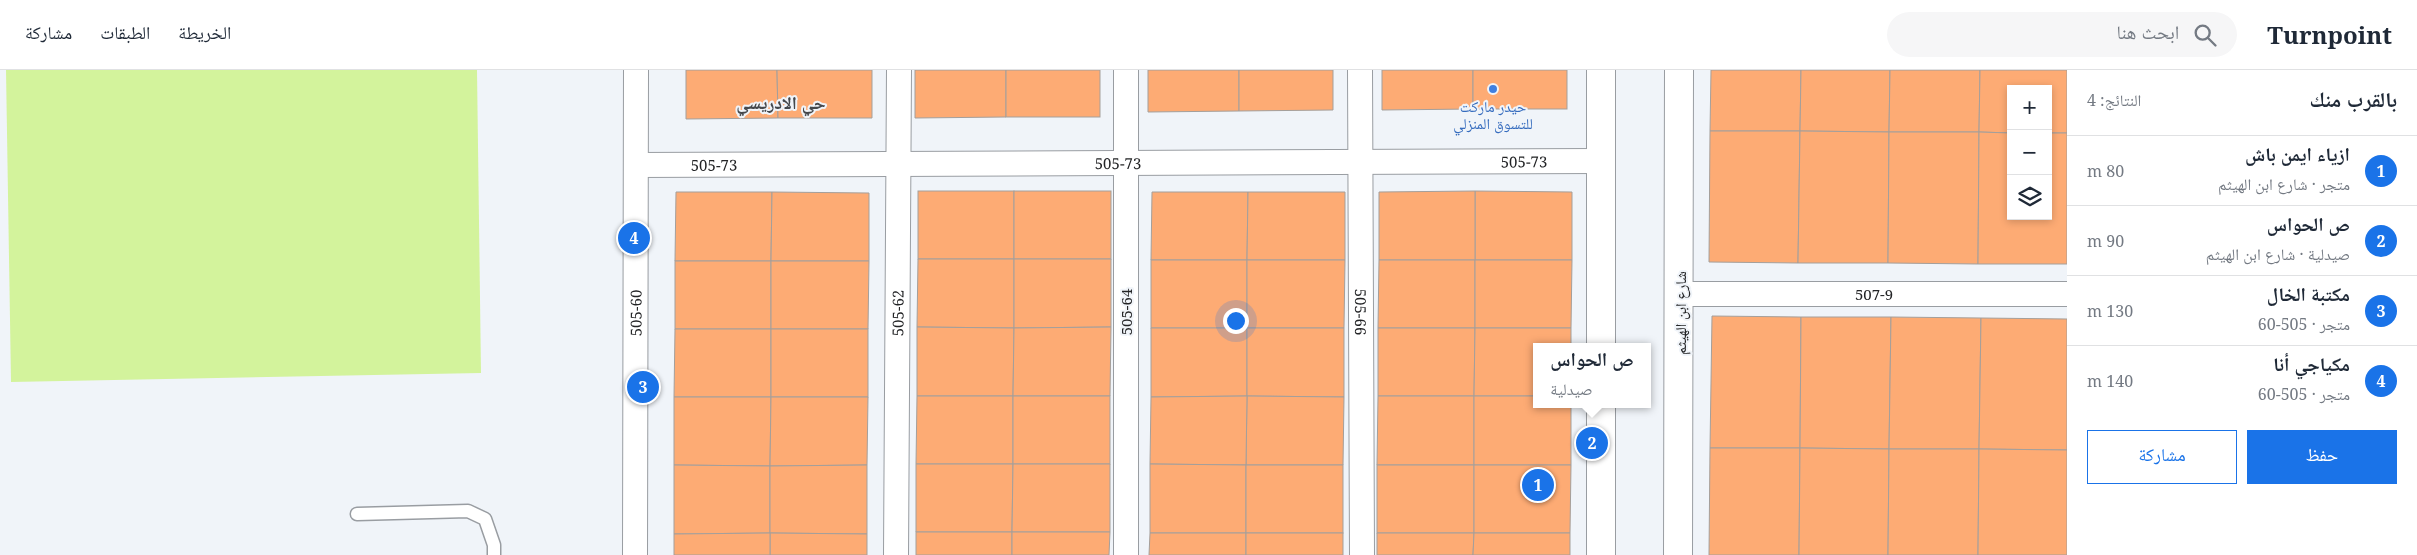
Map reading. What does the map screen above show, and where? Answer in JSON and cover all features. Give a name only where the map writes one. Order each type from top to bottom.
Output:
[{"type":"main road","points":[[1601,70],[1601,343]]},
{"type":"main road","name":"شارع ابن الهيثم","points":[[1678,555],[1679,70]]},
{"type":"main road","points":[[1601,408],[1601,555]]},
{"type":"street","name":"505-60","points":[[636,70],[636,555]]},
{"type":"street","name":"505-62","points":[[896,555],[899,70]]},
{"type":"street","name":"505-64","points":[[1126,70],[1126,555]]},
{"type":"street","name":"505-66","points":[[1360,70],[1362,555]]},
{"type":"street","name":"505-73","points":[[636,165],[1602,161]]},
{"type":"street","name":"507-9","points":[[1680,294],[2067,294]]},
{"type":"lane","points":[[357,514],[468,511],[485,519],[494,545],[494,555]]},
{"type":"green space","points":[[6,70],[477,70],[481,373],[11,382]]},
{"type":"building","points":[[686,70],[777,70],[778,118],[686,119]]},
{"type":"building","points":[[777,70],[872,70],[872,118],[778,118]]},
{"type":"building","points":[[915,70],[1006,70],[1006,117],[915,118]]},
{"type":"building","points":[[1006,70],[1100,70],[1100,117],[1006,117]]},
{"type":"building","points":[[1148,70],[1239,70],[1239,111],[1148,112]]},
{"type":"building","points":[[1239,70],[1333,70],[1333,110],[1239,111]]},
{"type":"building","points":[[1382,70],[1473,70],[1473,109],[1382,110]]},
{"type":"building","points":[[1473,70],[1567,70],[1567,109],[1473,109]]},
{"type":"building","points":[[1711,70],[1801,70],[1800,131],[1710,131]]},
{"type":"building","points":[[1801,70],[1890,70],[1889,132],[1800,131]]},
{"type":"building","points":[[1890,70],[1980,70],[1979,132],[1889,132]]},
{"type":"building","points":[[1980,70],[2067,70],[2067,133],[2052,133],[2052,85],[2007,85],[2007,133],[1979,132]]},
{"type":"building","points":[[1710,131],[1800,131],[1798,263],[1709,262]]},
{"type":"building","points":[[1800,131],[1889,132],[1888,263],[1798,263]]},
{"type":"building","points":[[1889,132],[1979,132],[1978,264],[1888,263]]},
{"type":"building","points":[[1979,132],[2007,133],[2007,220],[2052,220],[2052,133],[2067,133],[2067,264],[1978,264]]},
{"type":"building","points":[[918,191],[1014,191],[1014,259],[918,259]]},
{"type":"building","points":[[1014,191],[1111,191],[1111,259],[1014,259]]},
{"type":"building","points":[[1475,191],[1572,192],[1572,260],[1475,260]]},
{"type":"building","points":[[1475,191],[1475,260],[1379,260],[1379,192]]},
{"type":"building","points":[[676,192],[772,192],[771,261],[675,261]]},
{"type":"building","points":[[772,192],[869,193],[869,261],[771,261]]},
{"type":"building","points":[[1152,192],[1248,192],[1247,260],[1151,260]]},
{"type":"building","points":[[1248,192],[1345,192],[1345,260],[1247,260]]},
{"type":"building","points":[[918,259],[1014,259],[1014,328],[917,327]]},
{"type":"building","points":[[1014,259],[1111,259],[1111,327],[1014,328]]},
{"type":"building","points":[[1151,260],[1247,260],[1247,328],[1151,328]]},
{"type":"building","points":[[1247,260],[1345,260],[1344,328],[1247,328]]},
{"type":"building","points":[[1379,260],[1475,260],[1475,328],[1378,328]]},
{"type":"building","points":[[1475,260],[1572,260],[1571,328],[1475,328]]},
{"type":"building","points":[[675,261],[771,261],[771,329],[675,329]]},
{"type":"building","points":[[771,261],[869,261],[868,329],[771,329]]},
{"type":"building","points":[[1712,316],[1801,317],[1800,448],[1710,448]]},
{"type":"building","points":[[1801,317],[1891,317],[1889,449],[1800,448]]},
{"type":"building","points":[[1891,317],[1981,318],[1979,449],[1889,449]]},
{"type":"building","points":[[1981,318],[2067,319],[2067,450],[1979,449]]},
{"type":"building","points":[[917,327],[1014,328],[1013,396],[917,396]]},
{"type":"building","points":[[1111,327],[1110,396],[1013,396],[1014,328]]},
{"type":"building","points":[[1151,328],[1247,328],[1247,396],[1151,397]]},
{"type":"building","points":[[1247,328],[1344,328],[1344,397],[1247,396]]},
{"type":"building","points":[[1378,328],[1475,328],[1474,396],[1378,396]]},
{"type":"building","points":[[1475,328],[1571,328],[1571,343],[1533,343],[1533,396],[1474,396]]},
{"type":"building","points":[[675,329],[771,329],[771,397],[674,397]]},
{"type":"building","points":[[771,329],[868,329],[868,397],[771,397]]},
{"type":"building","points":[[917,396],[1013,396],[1013,464],[916,464]]},
{"type":"building","points":[[1013,396],[1110,396],[1110,464],[1013,464]]},
{"type":"building","points":[[1247,396],[1344,397],[1343,465],[1246,465]]},
{"type":"building","points":[[1247,396],[1246,465],[1150,464],[1151,397]]},
{"type":"building","points":[[1378,396],[1474,396],[1474,465],[1377,465]]},
{"type":"building","points":[[1474,396],[1533,396],[1533,408],[1571,408],[1571,465],[1474,465]]},
{"type":"building","points":[[674,397],[771,397],[770,466],[674,465]]},
{"type":"building","points":[[771,397],[868,397],[867,465],[770,466]]},
{"type":"building","points":[[1710,448],[1800,448],[1799,555],[1709,555]]},
{"type":"building","points":[[1800,448],[1889,449],[1888,555],[1799,555]]},
{"type":"building","points":[[1889,449],[1979,449],[1978,555],[1888,555]]},
{"type":"building","points":[[1979,449],[2067,450],[2067,555],[1978,555]]},
{"type":"building","points":[[916,464],[1013,464],[1012,532],[916,532]]},
{"type":"building","points":[[1013,464],[1110,464],[1110,532],[1012,532]]},
{"type":"building","points":[[1150,464],[1246,465],[1246,533],[1150,533]]},
{"type":"building","points":[[674,465],[770,466],[770,533],[674,534]]},
{"type":"building","points":[[867,465],[867,534],[770,533],[770,466]]},
{"type":"building","points":[[1246,465],[1343,465],[1343,533],[1246,533]]},
{"type":"building","points":[[1377,465],[1474,465],[1474,533],[1377,533]]},
{"type":"building","points":[[1474,465],[1571,465],[1570,533],[1474,533]]},
{"type":"building","points":[[916,532],[1012,532],[1012,555],[916,555]]},
{"type":"building","points":[[1012,532],[1110,532],[1109,555],[1012,555]]},
{"type":"building","points":[[770,533],[867,534],[867,555],[770,555]]},
{"type":"building","points":[[770,533],[770,555],[674,555],[674,534]]},
{"type":"building","points":[[1150,533],[1246,533],[1246,555],[1149,555]]},
{"type":"building","points":[[1246,533],[1343,533],[1343,555],[1246,555]]},
{"type":"building","points":[[1377,533],[1474,533],[1473,555],[1377,555]]},
{"type":"building","points":[[1474,533],[1570,533],[1570,555],[1473,555]]},
{"type":"place","name":"حيدر ماركت للتسوق المنزلي","points":[[1493,89]]},
{"type":"place","name":"مكياجي أنا","points":[[634,238]]},
{"type":"place","name":"مكتبة الخال","points":[[643,387]]},
{"type":"place","name":"ص الحواس","points":[[1592,443]]},
{"type":"place","name":"ازياء ايمن باش","points":[[1538,485]]},
{"type":"district","name":"حي الادريسي","points":[[781,102]]}]
